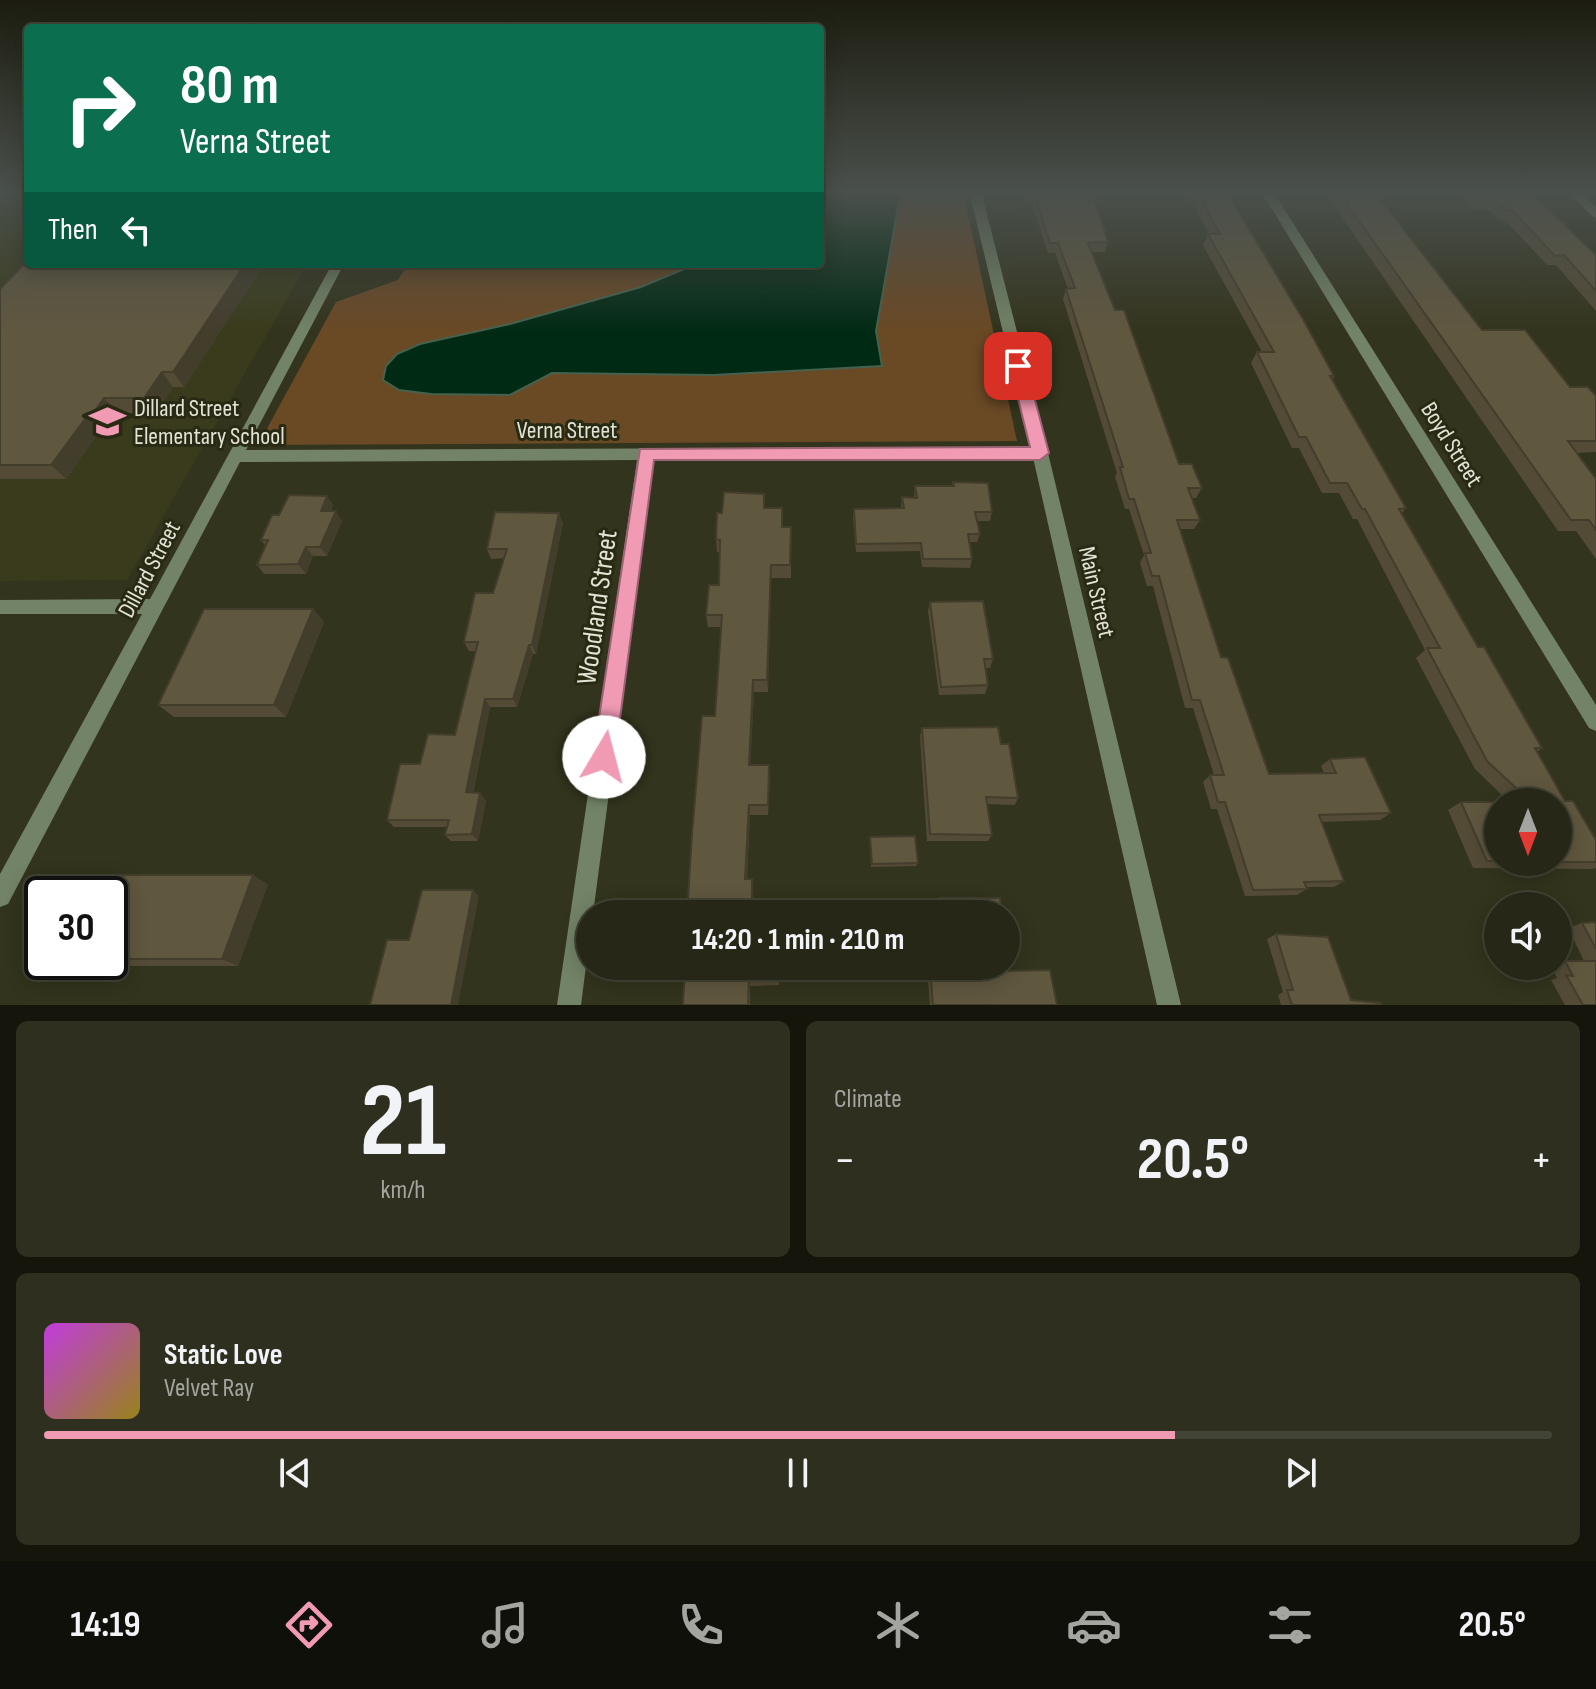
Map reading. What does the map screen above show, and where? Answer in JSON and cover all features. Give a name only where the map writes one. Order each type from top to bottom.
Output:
[{"type":"street","name":"Main Street","points":[[987,238],[1169,1005]]},
{"type":"street","name":"Boyd Street","points":[[1296,238],[1596,722]]},
{"type":"street","name":"Dillard Street","points":[[0,896],[336,268]]},
{"type":"street","name":"Verna Street","points":[[238,456],[1040,453]]},
{"type":"street","name":"Woodland Street","points":[[569,1005],[646,454]]},
{"type":"street","points":[[0,607],[156,606]]},
{"type":"shaded area","name":"Dillard Street Elementary School","points":[[0,238],[24,238],[24,268],[305,268],[127,580],[0,581]]},
{"type":"shaded area","points":[[824,238],[973,238],[1017,441],[258,445],[336,302],[398,280],[406,268],[824,268]]},
{"type":"shaded area","points":[[824,238],[893,238],[876,331],[882,366],[714,375],[552,373],[510,395],[431,394],[399,390],[383,380],[386,366],[397,354],[420,344],[510,324],[641,287],[686,268],[824,268]]},
{"type":"building","points":[[1048,238],[1107,238],[1108,242],[1088,243],[1115,310],[1124,310],[1179,464],[1192,464],[1202,488],[1188,488],[1200,520],[1177,520],[1221,657],[1228,658],[1269,774],[1336,773],[1330,759],[1365,757],[1391,813],[1319,815],[1344,881],[1304,882],[1307,889],[1253,890],[1225,802],[1218,802],[1210,775],[1224,775],[1200,700],[1192,700],[1159,576],[1152,576],[1145,553],[1151,553],[1134,499],[1129,499],[1120,467],[1123,467],[1066,289],[1075,288],[1058,243],[1050,243]]},
{"type":"building","points":[[1210,238],[1254,238],[1303,319],[1334,376],[1330,376],[1406,508],[1399,509],[1478,647],[1484,647],[1542,748],[1535,748],[1558,788],[1516,788],[1487,761],[1427,648],[1440,648],[1365,509],[1362,509],[1347,483],[1330,483],[1306,437],[1299,437],[1257,352],[1274,352]]},
{"type":"building","points":[[1371,238],[1410,238],[1482,330],[1525,330],[1570,387],[1588,387],[1596,396],[1596,441],[1568,441],[1596,479],[1596,530],[1589,520],[1571,520]]},
{"type":"building","points":[[1538,238],[1578,238],[1596,255],[1596,291],[1564,255],[1555,256]]},
{"type":"building","name":"Dillard Street Elementary School","points":[[24,264],[24,268],[242,268],[173,372],[162,372],[144,398],[104,398],[51,465],[0,465],[0,289]]},
{"type":"building","points":[[953,482],[988,483],[992,512],[975,512],[980,534],[968,534],[972,559],[923,559],[921,543],[856,544],[854,509],[904,508],[902,497],[917,498],[915,486],[954,486]]},
{"type":"building","points":[[724,492],[764,494],[764,508],[782,508],[782,527],[791,527],[790,565],[771,565],[767,680],[753,680],[749,765],[769,765],[768,805],[749,805],[745,879],[752,879],[752,900],[688,900],[702,716],[715,716],[722,615],[706,615],[709,585],[719,585],[717,513],[722,513]]},
{"type":"building","points":[[289,495],[327,496],[321,511],[336,511],[320,547],[306,547],[298,564],[257,565],[268,540],[261,540],[272,515],[279,515]]},
{"type":"building","points":[[495,512],[559,513],[532,645],[529,645],[513,699],[485,699],[466,792],[480,793],[472,834],[445,835],[449,820],[387,820],[400,764],[420,764],[428,734],[455,735],[478,642],[464,642],[475,593],[493,593],[507,549],[487,549]]},
{"type":"building","points":[[983,601],[993,659],[984,659],[988,685],[941,687],[930,602]]},
{"type":"building","points":[[204,609],[313,609],[274,705],[158,705]]},
{"type":"building","points":[[998,727],[1001,744],[1009,744],[1018,798],[986,797],[992,835],[930,834],[922,728]]},
{"type":"building","points":[[1572,801],[1596,840],[1596,862],[1572,862]]},
{"type":"building","points":[[1461,802],[1484,802],[1484,854]]},
{"type":"building","points":[[915,836],[918,863],[872,864],[870,837]]},
{"type":"building","points":[[253,875],[222,959],[128,959],[128,876],[73,876]]},
{"type":"building","points":[[422,890],[473,890],[451,1005],[370,1005],[387,940],[409,940]]},
{"type":"building","points":[[940,898],[1000,900],[940,900]]},
{"type":"building","points":[[1596,922],[1596,949],[1582,923]]},
{"type":"building","points":[[1276,934],[1328,937],[1351,1000],[1381,1005],[1292,1005],[1287,990],[1293,990]]},
{"type":"building","points":[[1572,961],[1596,961],[1596,1005],[1583,1005],[1569,980],[1573,976]]},
{"type":"building","points":[[1050,970],[1057,1005],[933,1005],[931,980],[1020,980],[1020,971]]},
{"type":"building","points":[[684,980],[749,980],[748,1005],[683,1005]]},
{"type":"place","name":"Dillard Street Elementary School","points":[[108,422]]},
{"type":"route","points":[[604,757],[646,454],[1040,453],[1018,366]]}]
